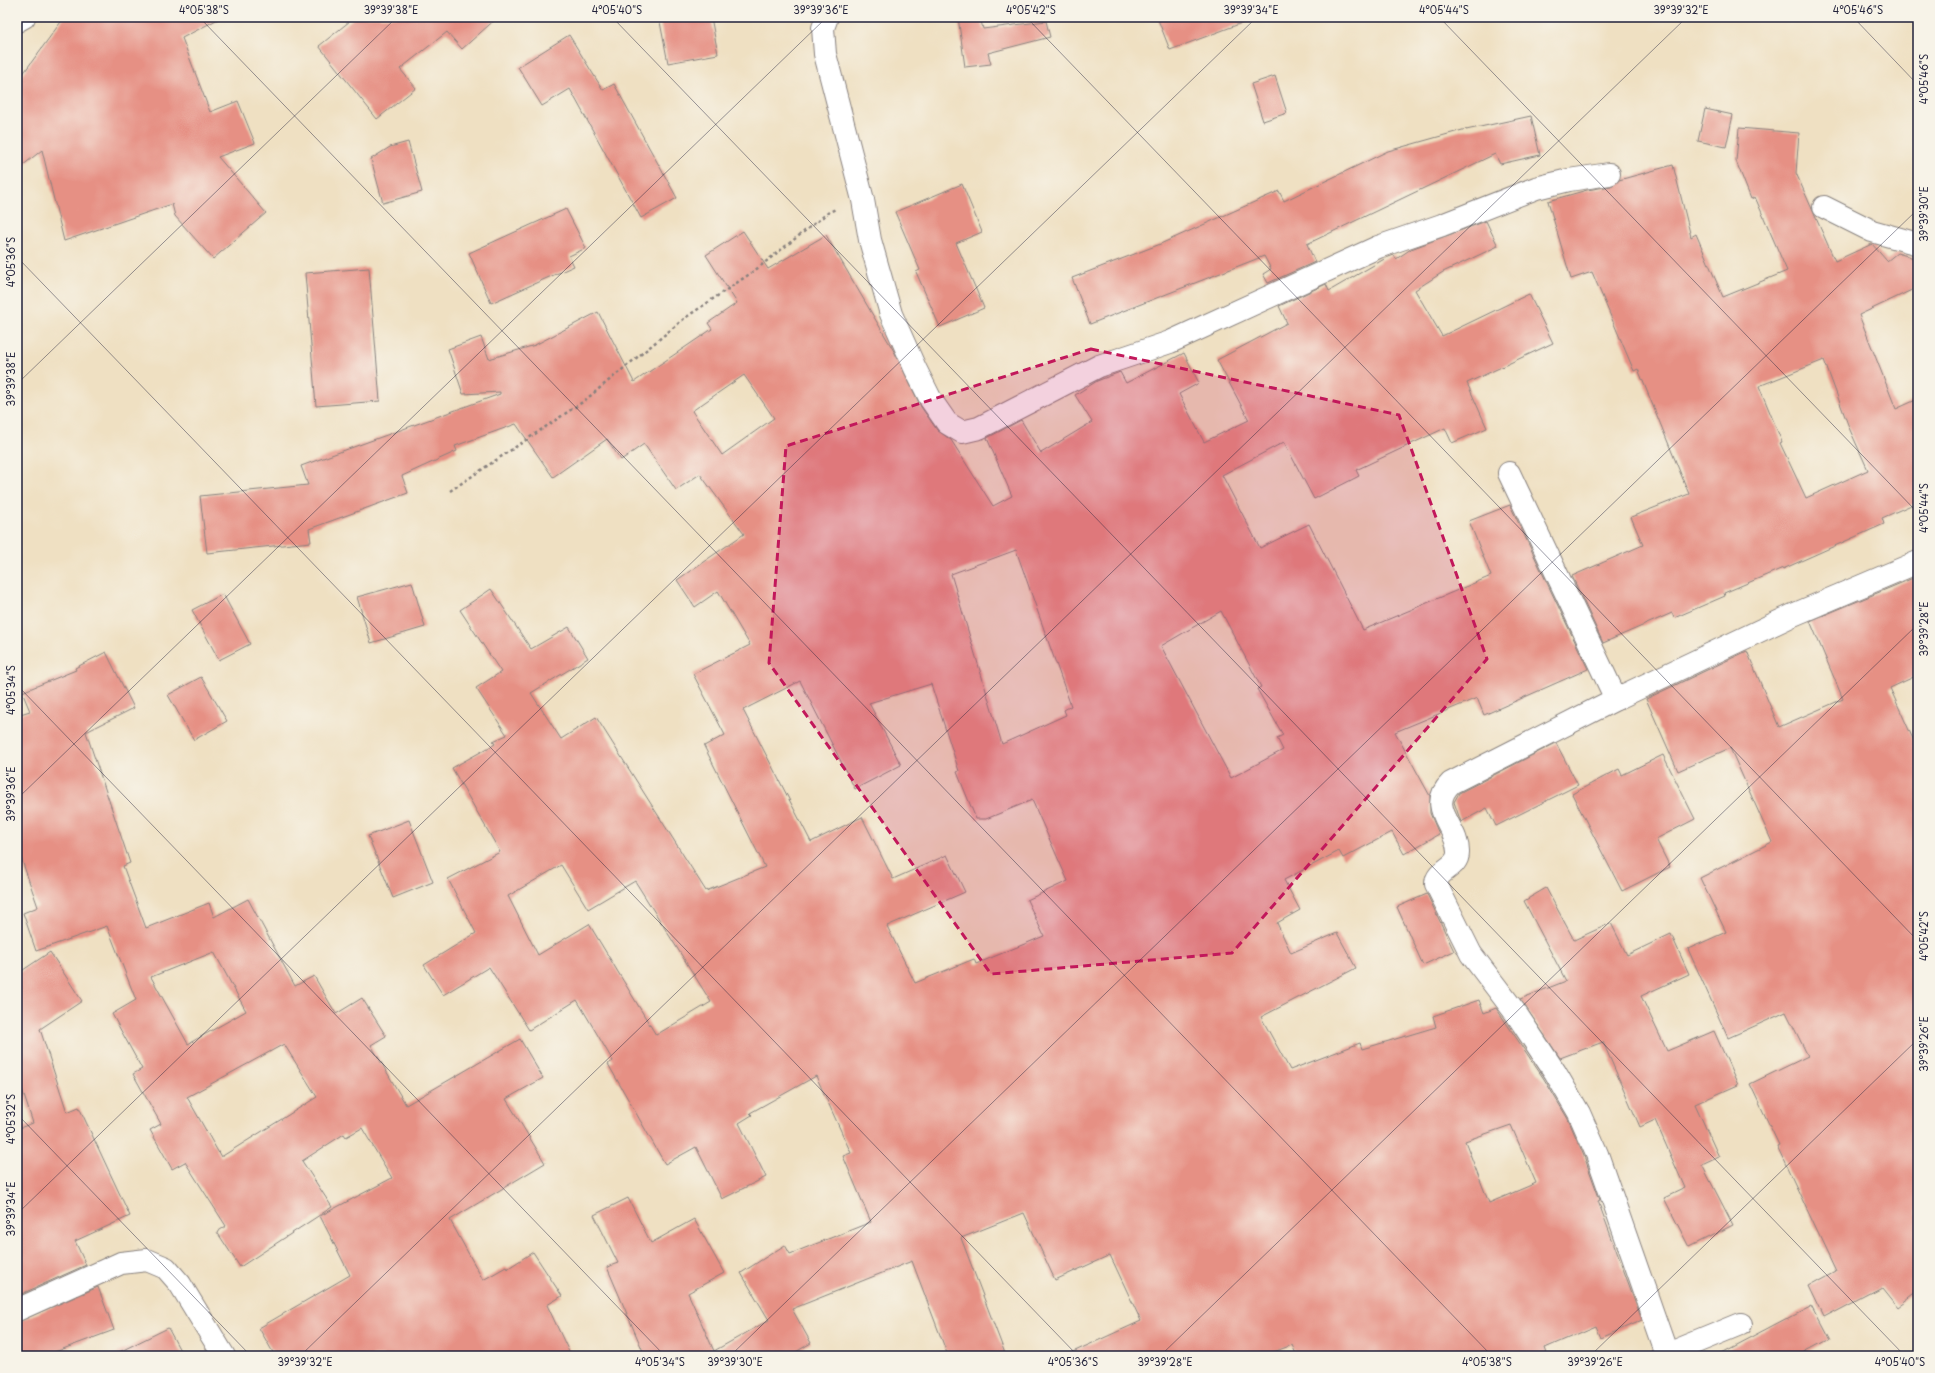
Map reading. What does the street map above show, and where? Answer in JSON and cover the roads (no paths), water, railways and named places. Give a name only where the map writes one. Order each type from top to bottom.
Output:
[{"type":"street","points":[[17,21],[24,17]]},
{"type":"street","points":[[827,17],[823,28],[825,54],[863,200],[870,240],[891,314],[931,400],[947,422],[962,432],[979,428],[1099,366],[1170,342],[1378,247],[1442,225],[1536,188],[1569,180],[1609,174]]},
{"type":"street","points":[[1824,207],[1872,231],[1918,244]]},
{"type":"street","points":[[1509,473],[1616,698]]},
{"type":"street","points":[[1741,1324],[1665,1355],[1597,1154],[1579,1113],[1555,1072],[1515,1012],[1471,954],[1436,884],[1438,876],[1452,865],[1459,854],[1458,846],[1441,805],[1441,797],[1444,790],[1451,783],[1616,698],[1794,616],[1918,562]]},
{"type":"street","points":[[17,1310],[121,1263],[148,1260],[166,1268],[180,1284],[224,1356]]}]
